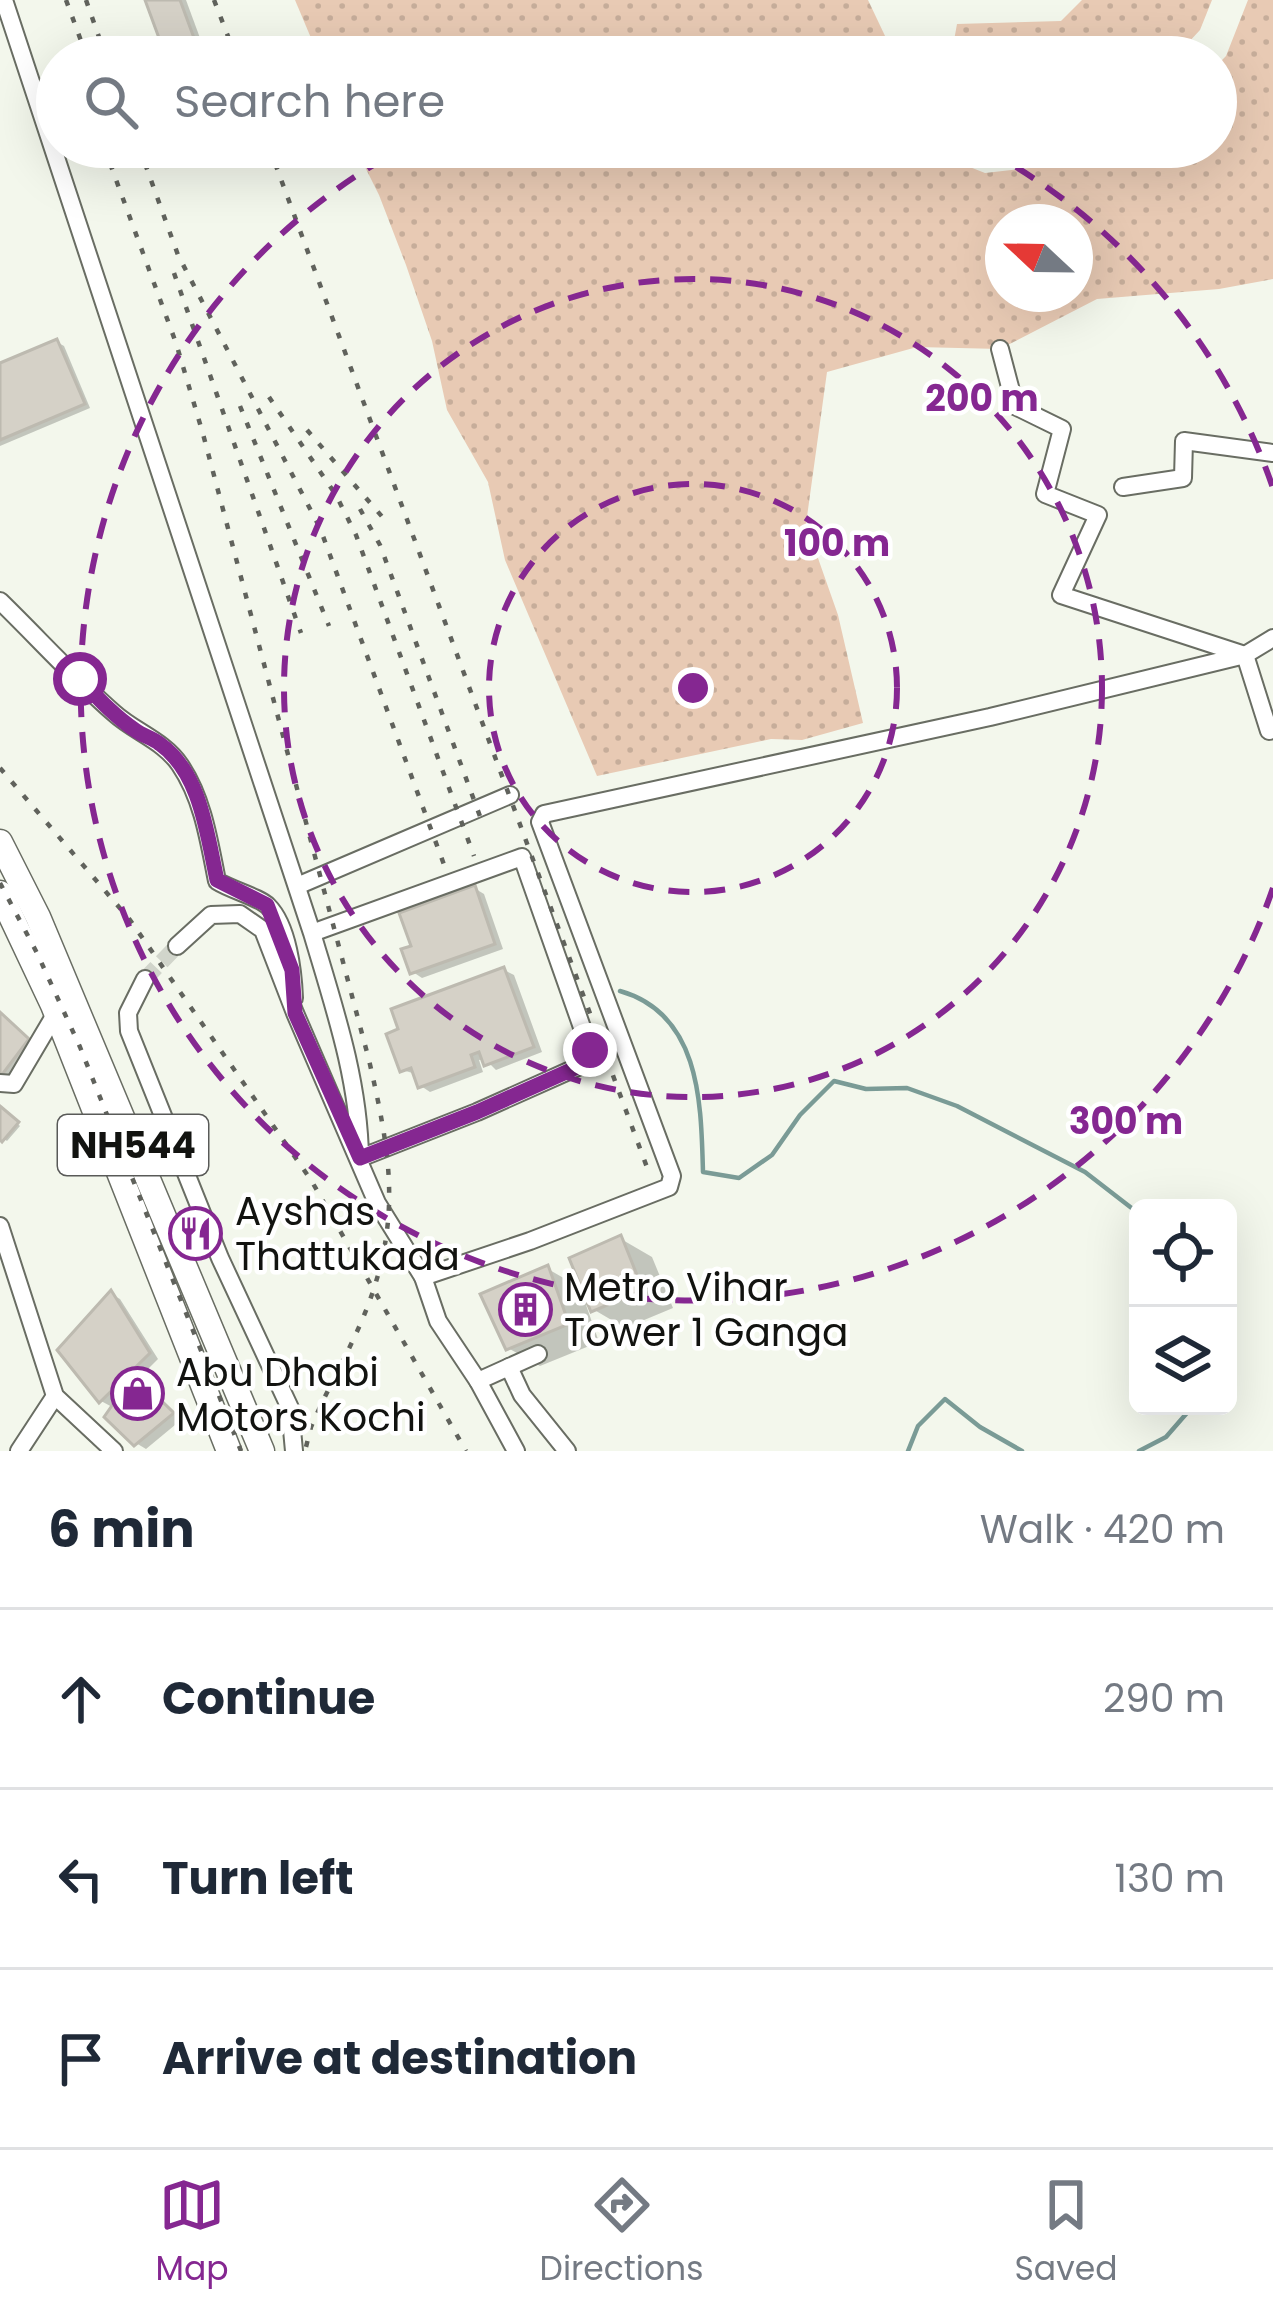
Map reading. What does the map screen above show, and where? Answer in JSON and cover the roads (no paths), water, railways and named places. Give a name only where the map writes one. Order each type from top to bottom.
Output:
[{"type":"highway","name":"NH544","points":[[0,842],[38,917],[262,1451]]},
{"type":"highway","name":"NH544","points":[[0,893],[56,1013],[229,1451]]},
{"type":"street","points":[[4,0],[36,97]]},
{"type":"street","points":[[60,168],[312,933],[360,1111],[360,1158]]},
{"type":"street","points":[[1000,349],[1015,406],[1062,429],[1045,494],[1098,515],[1061,595],[1244,656]]},
{"type":"street","points":[[1123,487],[1183,478],[1184,441],[1273,452]]},
{"type":"street","points":[[0,601],[114,714],[177,760],[199,804],[217,880],[267,905],[280,929],[292,970],[295,1013]]},
{"type":"street","points":[[423,1277],[669,1187],[672,1177],[540,822],[544,814],[1244,656],[1273,638]]},
{"type":"street","points":[[1244,656],[1269,731]]},
{"type":"street","points":[[297,886],[510,795]]},
{"type":"street","points":[[312,933],[522,857],[590,1050],[582,1065],[360,1158]]},
{"type":"street","points":[[177,946],[211,915],[240,914],[263,930],[377,1203],[423,1277],[437,1321],[478,1381],[516,1451]]},
{"type":"street","points":[[145,979],[128,1013],[129,1031],[220,1258],[290,1408],[294,1451]]},
{"type":"street","points":[[0,1083],[14,1084],[56,1013]]},
{"type":"street","points":[[0,1226],[55,1396],[114,1451]]},
{"type":"street","points":[[478,1381],[538,1354]]},
{"type":"street","points":[[509,1366],[522,1395],[567,1451]]},
{"type":"street","points":[[19,1451],[55,1396]]},
{"type":"waterway","points":[[620,991],[667,1019],[681,1040],[697,1091],[703,1172],[739,1178],[772,1155],[800,1115],[834,1081],[866,1089],[907,1088],[957,1106],[1085,1172],[1129,1206]]},
{"type":"waterway","points":[[908,1451],[918,1426],[945,1399],[980,1427],[1022,1451]]},
{"type":"waterway","points":[[1139,1451],[1166,1437],[1185,1415]]},
{"type":"tunnel","points":[[145,979],[177,946]]},
{"type":"railway","points":[[66,0],[79,36]]},
{"type":"railway","points":[[86,0],[99,36]]},
{"type":"railway","points":[[214,0],[228,36]]},
{"type":"railway","points":[[112,168],[176,343],[203,434],[369,1060],[387,1155],[389,1214],[378,1275],[361,1323],[311,1427],[305,1451]]},
{"type":"railway","points":[[147,168],[178,255],[320,528],[446,870]]},
{"type":"railway","points":[[277,168],[648,1170]]},
{"type":"railway","points":[[174,273],[301,633]]},
{"type":"railway","points":[[269,397],[336,495],[356,535],[474,856]]},
{"type":"railway","points":[[240,406],[329,626]]},
{"type":"railway","points":[[307,430],[385,520]]},
{"type":"railway","points":[[360,509],[380,545],[481,819]]},
{"type":"railway","points":[[0,768],[130,920],[311,1180],[466,1451]]},
{"type":"railway","points":[[0,883],[80,1047],[241,1451]]},
{"type":"place","name":"Ayshas Thattukada","points":[[196,1233]]},
{"type":"place","name":"Metro Vihar Tower 1 Ganga","points":[[525,1309]]},
{"type":"place","name":"Abu Dhabi Motors Kochi","points":[[137,1394]]}]
